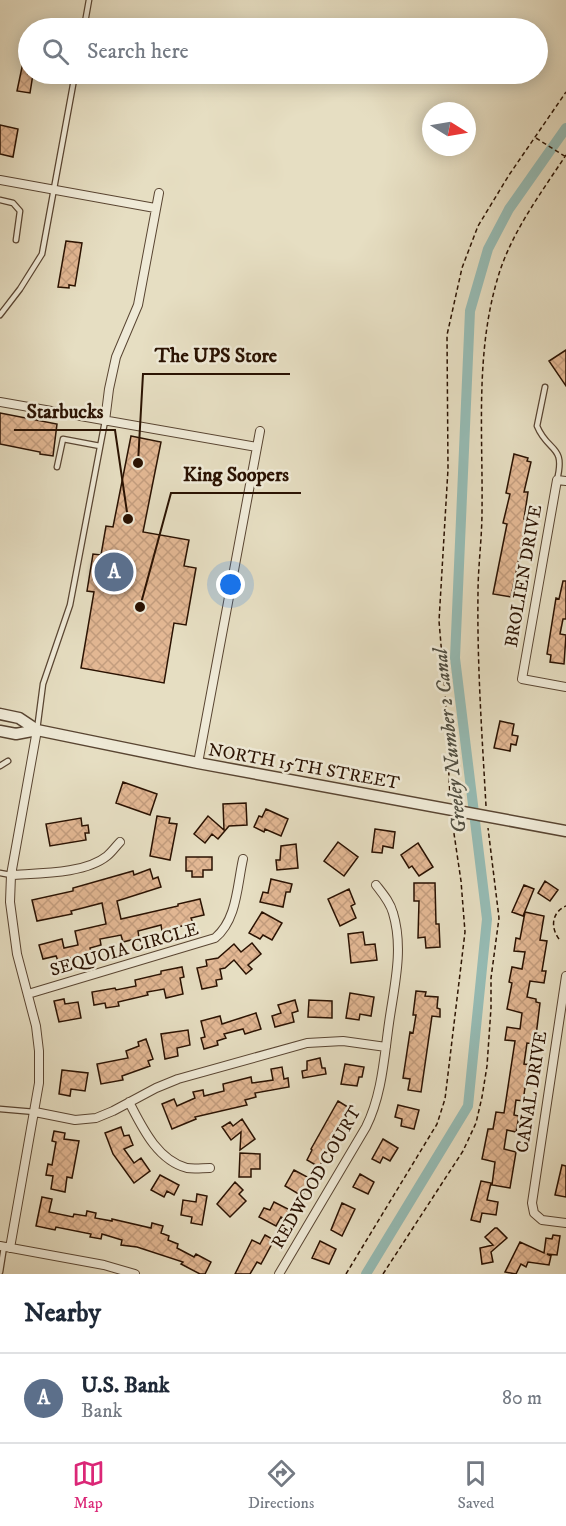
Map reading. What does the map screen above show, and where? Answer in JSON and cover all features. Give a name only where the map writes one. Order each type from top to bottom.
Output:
[{"type":"street","points":[[0,180],[155,208]]},
{"type":"street","points":[[105,421],[116,357],[138,305],[159,193]]},
{"type":"street","points":[[0,402],[257,447]]},
{"type":"street","points":[[198,763],[260,431]]},
{"type":"street","name":"BROLIEN DRIVE","points":[[561,481],[522,679],[566,687]]},
{"type":"street","name":"NORTH 15TH STREET","points":[[0,714],[19,718],[38,730],[198,763],[566,831]]},
{"type":"street","points":[[38,730],[11,875],[13,930],[36,1026],[39,1083],[35,1112],[5,1247],[135,1274]]},
{"type":"street","name":"NORTH 15TH STREET","points":[[0,731],[16,734],[38,730]]},
{"type":"street","points":[[11,875],[63,871],[83,866],[106,857],[120,842]]},
{"type":"street","name":"SEQUOIA CIRCLE","points":[[28,994],[215,938],[225,929],[231,917],[243,859]]},
{"type":"street","name":"REDWOOD COURT","points":[[279,1274],[370,1118],[380,1085],[398,952],[393,911],[387,898],[376,885]]},
{"type":"street","name":"CANAL DRIVE","points":[[566,976],[532,1203],[534,1213],[542,1220],[566,1223]]},
{"type":"street","points":[[35,1112],[83,1120],[101,1116],[178,1079],[297,1045],[325,1041],[386,1047]]},
{"type":"street","points":[[129,1102],[150,1139],[168,1159],[189,1168],[210,1168]]},
{"type":"lane","points":[[86,18],[89,0]]},
{"type":"lane","points":[[0,315],[20,290],[42,254],[73,84]]},
{"type":"lane","points":[[0,200],[13,203],[20,212],[16,240]]},
{"type":"lane","points":[[545,387],[537,426],[538,431],[562,457],[561,481]]},
{"type":"lane","points":[[38,730],[43,684],[70,605],[105,421]]},
{"type":"lane","points":[[57,467],[63,439],[100,446]]},
{"type":"lane","points":[[0,766],[8,761]]},
{"type":"lane","points":[[0,873],[11,875]]},
{"type":"lane","points":[[0,1109],[35,1112]]},
{"type":"lane","points":[[0,1272],[5,1247]]},
{"type":"path","points":[[346,1274],[437,1125],[445,1099],[465,932],[439,621],[448,469],[447,335],[462,268],[478,226],[509,175],[566,92]]},
{"type":"path","points":[[383,1274],[463,1151],[476,1123],[487,1066],[491,978],[499,918],[486,816],[480,710],[477,592],[482,514],[484,334],[499,275],[511,247],[538,197],[566,156],[536,137]]},
{"type":"path","points":[[560,939],[555,933],[554,919],[556,913],[566,906]]},
{"type":"building","points":[[18,84],[31,84],[30,93],[17,91]]},
{"type":"building","points":[[0,125],[18,129],[13,157],[0,154]]},
{"type":"building","points":[[66,241],[82,243],[75,286],[69,285],[69,288],[58,287]]},
{"type":"building","points":[[566,350],[566,386],[549,361]]},
{"type":"building","points":[[0,413],[57,424],[53,456],[0,444]]},
{"type":"building","points":[[131,436],[161,442],[143,532],[189,540],[184,566],[196,568],[186,625],[174,623],[164,683],[81,668],[94,592],[87,591],[93,554],[101,555],[106,526],[113,527]]},
{"type":"building","points":[[514,454],[528,458],[527,461],[531,462],[524,492],[528,492],[524,519],[527,519],[511,597],[493,594],[507,524],[503,523],[510,494],[506,493]]},
{"type":"building","points":[[563,581],[566,581],[566,619],[563,619],[560,634],[566,635],[564,664],[550,662],[551,655],[547,654],[556,598],[559,599]]},
{"type":"building","points":[[500,721],[514,724],[512,735],[518,736],[516,745],[511,744],[510,751],[494,748]]},
{"type":"building","points":[[123,782],[157,794],[150,815],[116,803]]},
{"type":"building","points":[[246,803],[247,825],[229,826],[218,839],[212,834],[205,843],[194,834],[208,816],[224,830],[223,804]]},
{"type":"building","points":[[266,809],[288,819],[281,836],[254,827],[259,816],[262,817]]},
{"type":"building","points":[[157,816],[170,818],[169,823],[177,824],[170,860],[150,856]]},
{"type":"building","points":[[81,818],[82,826],[88,825],[89,833],[85,833],[86,840],[50,846],[46,824]]},
{"type":"building","points":[[375,829],[395,832],[393,848],[383,846],[382,853],[372,852]]},
{"type":"building","points":[[338,842],[358,857],[344,876],[324,861]]},
{"type":"building","points":[[418,843],[433,867],[419,876],[412,866],[409,868],[401,855]]},
{"type":"building","points":[[296,844],[298,868],[277,870],[276,860],[280,860],[281,846]]},
{"type":"building","points":[[186,857],[212,857],[212,870],[203,870],[203,877],[192,877],[192,871],[186,871]]},
{"type":"building","points":[[150,869],[153,879],[158,877],[161,887],[117,901],[121,919],[200,899],[204,915],[191,918],[193,923],[171,929],[162,931],[161,925],[138,931],[139,938],[123,942],[121,935],[100,939],[101,945],[90,948],[91,952],[72,958],[58,961],[56,956],[43,959],[39,945],[62,939],[64,948],[78,945],[75,931],[106,924],[102,903],[71,911],[72,914],[37,921],[32,900],[73,891],[73,888],[133,871],[134,875]]},
{"type":"building","points":[[271,879],[292,884],[290,892],[286,892],[283,907],[260,902],[263,892],[268,893]]},
{"type":"building","points":[[545,881],[558,890],[550,901],[538,893]]},
{"type":"building","points":[[414,883],[435,883],[436,924],[439,924],[440,947],[426,948],[425,937],[418,938],[419,901],[414,901]]},
{"type":"building","points":[[524,885],[534,889],[523,916],[512,912]]},
{"type":"building","points":[[349,889],[355,904],[351,906],[356,918],[340,926],[328,899]]},
{"type":"building","points":[[262,912],[282,923],[272,940],[263,935],[260,939],[249,933]]},
{"type":"building","points":[[525,912],[544,916],[540,940],[547,941],[542,971],[546,971],[544,983],[530,981],[527,997],[536,999],[536,1002],[540,1003],[535,1044],[527,1043],[524,1064],[532,1065],[529,1081],[526,1081],[523,1101],[516,1100],[514,1115],[519,1116],[516,1132],[507,1130],[504,1149],[516,1152],[510,1188],[492,1185],[495,1162],[482,1159],[488,1129],[493,1129],[496,1112],[504,1113],[515,1041],[505,1040],[507,1027],[520,1029],[522,1013],[507,1009],[512,983],[509,982],[512,967],[522,969],[525,952],[514,951],[516,938],[520,939]]},
{"type":"building","points":[[363,932],[365,945],[375,944],[377,960],[351,963],[348,934]]},
{"type":"building","points":[[252,943],[261,954],[248,965],[252,969],[246,974],[234,960],[225,968],[220,969],[222,979],[216,980],[217,986],[202,989],[197,968],[207,966],[206,960],[218,958],[234,944],[241,952]]},
{"type":"building","points":[[182,967],[184,977],[180,978],[183,994],[166,998],[164,989],[118,1002],[119,1006],[106,1008],[105,1003],[94,1005],[92,992],[136,986],[135,980]]},
{"type":"building","points":[[416,991],[426,992],[425,996],[438,997],[437,1008],[440,1009],[440,1017],[432,1016],[421,1092],[408,1090],[410,1079],[403,1078],[410,1032],[413,1033],[416,1015],[413,1015]]},
{"type":"building","points":[[350,993],[374,997],[371,1016],[360,1014],[359,1020],[346,1018]]},
{"type":"building","points":[[64,999],[65,1004],[78,1002],[81,1018],[59,1022],[54,1001]]},
{"type":"building","points":[[295,1000],[298,1011],[292,1013],[294,1022],[275,1027],[272,1016],[281,1013],[278,1005]]},
{"type":"building","points":[[309,1000],[332,1001],[332,1018],[308,1017]]},
{"type":"building","points":[[256,1013],[261,1029],[245,1034],[243,1029],[224,1034],[226,1038],[217,1041],[218,1045],[204,1049],[201,1038],[205,1037],[201,1021],[220,1016],[222,1024]]},
{"type":"building","points":[[188,1030],[190,1045],[177,1048],[178,1056],[165,1059],[161,1034]]},
{"type":"building","points":[[146,1039],[153,1059],[148,1061],[150,1066],[122,1076],[123,1080],[101,1084],[97,1064],[128,1058],[126,1051],[139,1046],[138,1042]]},
{"type":"building","points":[[320,1058],[326,1074],[303,1078],[302,1071],[307,1070],[307,1061]]},
{"type":"building","points":[[345,1064],[364,1067],[357,1086],[341,1084]]},
{"type":"building","points":[[282,1067],[284,1079],[288,1078],[289,1087],[255,1093],[256,1097],[245,1100],[247,1105],[195,1117],[196,1119],[172,1129],[162,1104],[174,1099],[177,1106],[195,1098],[193,1092],[203,1090],[204,1096],[224,1091],[223,1084],[251,1077],[252,1083],[273,1080],[271,1069]]},
{"type":"building","points":[[62,1070],[88,1073],[85,1091],[71,1089],[70,1096],[59,1094]]},
{"type":"building","points":[[338,1101],[351,1109],[337,1132],[335,1131],[321,1157],[324,1158],[319,1167],[307,1160]]},
{"type":"building","points":[[398,1105],[419,1110],[414,1129],[401,1126],[402,1119],[395,1117]]},
{"type":"building","points":[[242,1119],[255,1139],[240,1150],[241,1132],[231,1140],[222,1127],[230,1122],[233,1126]]},
{"type":"building","points":[[121,1127],[124,1136],[129,1135],[133,1145],[124,1149],[134,1163],[141,1158],[150,1171],[134,1183],[113,1154],[105,1133]]},
{"type":"building","points":[[54,1131],[65,1133],[64,1139],[79,1141],[72,1178],[67,1177],[65,1192],[51,1189],[53,1176],[46,1175],[48,1164],[52,1165],[56,1142],[52,1141]]},
{"type":"building","points":[[383,1139],[398,1148],[390,1161],[383,1157],[380,1163],[372,1159]]},
{"type":"building","points":[[240,1153],[260,1154],[260,1169],[251,1169],[251,1177],[239,1177]]},
{"type":"building","points":[[562,1165],[566,1166],[566,1197],[555,1195]]},
{"type":"building","points":[[294,1170],[311,1179],[302,1196],[285,1186]]},
{"type":"building","points":[[360,1174],[374,1182],[368,1194],[353,1187]]},
{"type":"building","points":[[160,1175],[179,1185],[174,1195],[167,1191],[164,1197],[151,1190]]},
{"type":"building","points":[[481,1181],[491,1183],[487,1200],[498,1202],[496,1215],[482,1213],[480,1222],[471,1220]]},
{"type":"building","points":[[235,1182],[243,1190],[239,1194],[246,1201],[230,1217],[217,1204]]},
{"type":"building","points":[[197,1194],[207,1196],[202,1225],[191,1223],[192,1217],[181,1215],[183,1200],[196,1202]]},
{"type":"building","points":[[42,1197],[52,1199],[49,1212],[73,1217],[74,1214],[86,1216],[87,1211],[96,1213],[95,1218],[112,1221],[112,1219],[151,1228],[152,1223],[163,1226],[161,1233],[169,1236],[168,1240],[178,1244],[177,1248],[194,1257],[196,1254],[211,1262],[205,1274],[200,1274],[181,1264],[183,1262],[137,1247],[121,1245],[122,1240],[102,1234],[101,1239],[90,1237],[91,1234],[56,1227],[55,1230],[36,1226]]},
{"type":"building","points":[[274,1202],[292,1211],[288,1221],[281,1217],[276,1226],[259,1217],[264,1208],[270,1210]]},
{"type":"building","points":[[342,1203],[355,1209],[342,1236],[331,1230]]},
{"type":"building","points":[[495,1228],[507,1238],[491,1252],[493,1262],[482,1264],[480,1248],[493,1245],[485,1237]]},
{"type":"building","points":[[265,1235],[274,1240],[261,1264],[257,1262],[250,1274],[235,1274],[252,1240],[260,1244]]},
{"type":"building","points":[[553,1235],[560,1236],[557,1255],[547,1254],[551,1256],[549,1265],[528,1262],[526,1267],[521,1264],[516,1274],[505,1272],[520,1242],[544,1253],[546,1238],[552,1239]]},
{"type":"building","points":[[320,1241],[336,1249],[329,1264],[312,1258]]},
{"type":"waterway","name":"Greeley Number 2 Canal","points":[[366,1274],[468,1106],[487,919],[455,658],[470,311],[488,249],[509,209],[566,128]]},
{"type":"place","name":"The UPS Store","points":[[138,463]]},
{"type":"place","name":"Starbucks","points":[[128,519]]},
{"type":"place","name":"U.S. Bank","points":[[114,572]]},
{"type":"place","name":"King Soopers","points":[[140,607]]}]
